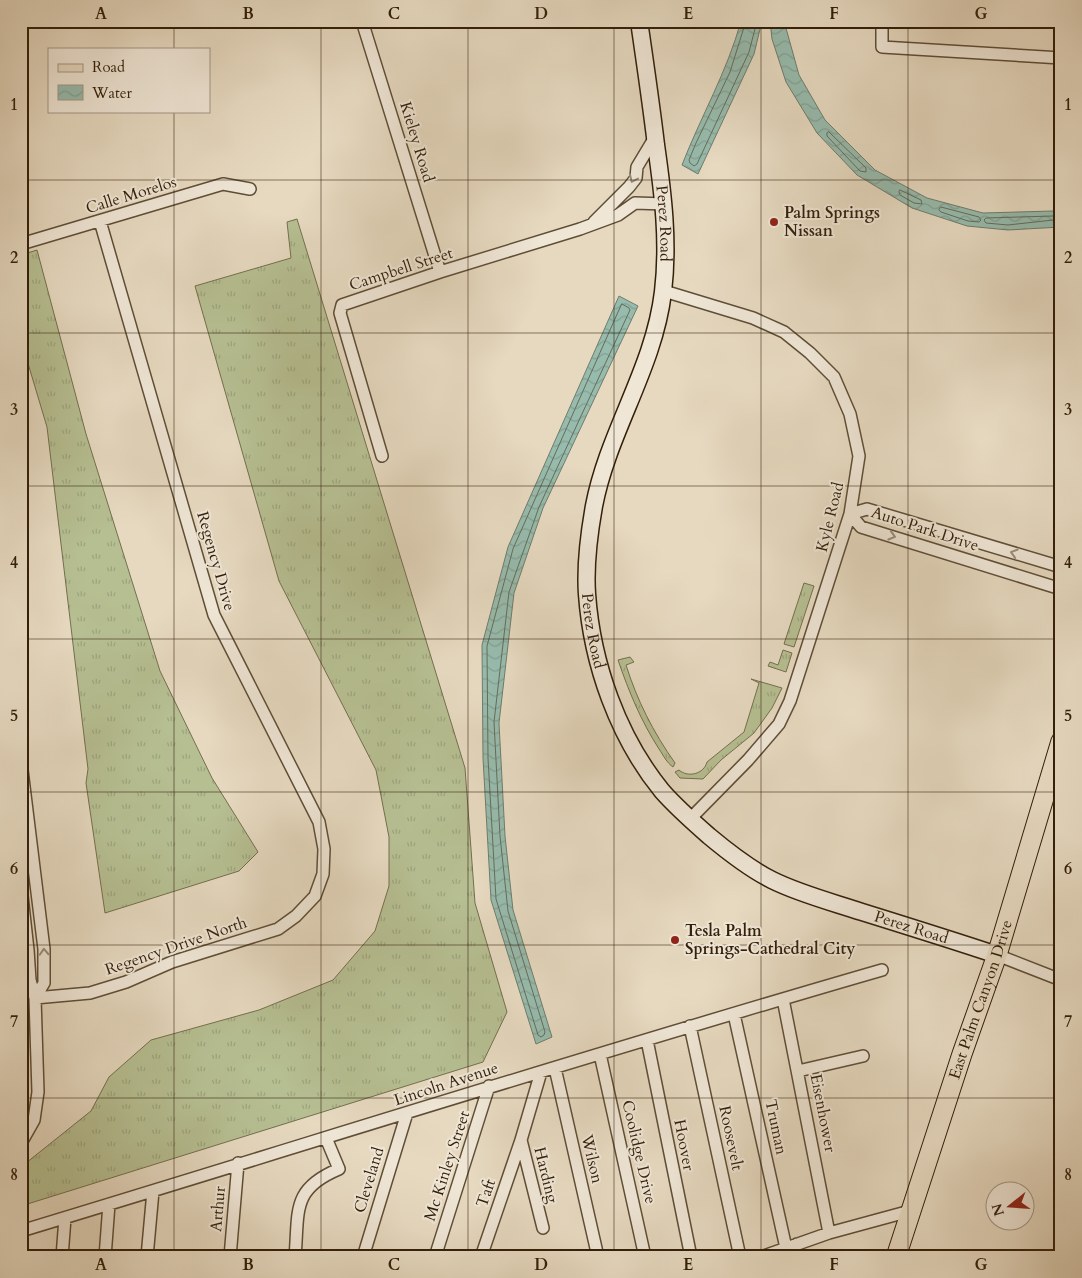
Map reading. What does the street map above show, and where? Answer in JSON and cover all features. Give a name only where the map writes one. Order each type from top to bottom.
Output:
[{"type":"main road","name":"Perez Road","points":[[639,21],[665,204],[664,290],[658,325],[647,360],[607,462],[595,503],[588,547],[587,593],[595,646],[605,682],[618,716],[636,754],[663,791],[690,819],[726,850],[771,880],[812,896],[997,955]]},
{"type":"main road","name":"East Palm Canyon Drive","points":[[896,1257],[962,1054],[997,955],[1061,741]]},
{"type":"street","name":"Kieley Road","points":[[362,21],[440,272]]},
{"type":"street","points":[[882,21],[882,47],[1061,58]]},
{"type":"street","name":"Campbell Street","points":[[591,225],[636,178],[637,167],[655,137]]},
{"type":"street","name":"Calle Morelos","points":[[21,244],[223,184],[250,189]]},
{"type":"street","name":"Campbell Street","points":[[382,456],[340,313],[342,305],[591,225],[618,215],[635,203],[665,204]]},
{"type":"street","name":"Regency Drive","points":[[100,221],[214,615],[319,822],[324,849],[322,874],[315,896]]},
{"type":"street","name":"Kyle Road","points":[[664,290],[753,318],[784,332],[810,353],[834,377],[850,414],[859,456],[850,514],[790,701],[779,724],[748,760],[690,819]]},
{"type":"street","name":"Auto Park Drive","points":[[1061,567],[867,508],[850,514],[861,527],[1061,589]]},
{"type":"street","points":[[21,762],[27,862],[44,957],[44,983],[35,998]]},
{"type":"street","points":[[21,887],[30,980],[35,998],[38,1092],[34,1120],[21,1143]]},
{"type":"street","name":"Regency Drive North","points":[[35,998],[90,993],[126,982],[172,962],[278,929],[296,916],[315,896]]},
{"type":"street","name":"Perez Road","points":[[997,955],[1061,980]]},
{"type":"street","name":"Lincoln Avenue","points":[[21,1231],[238,1163],[407,1113],[489,1086],[882,970]]},
{"type":"street","name":"Eisenhower","points":[[783,999],[829,1233]]},
{"type":"street","name":"Truman","points":[[734,1014],[790,1253]]},
{"type":"street","name":"Roosevelt","points":[[690,1026],[740,1257]]},
{"type":"street","name":"Hoover","points":[[646,1040],[690,1257]]},
{"type":"street","name":"Coolidge Drive","points":[[600,1054],[646,1257]]},
{"type":"street","points":[[798,1071],[862,1056]]},
{"type":"street","name":"Wilson","points":[[555,1068],[598,1257]]},
{"type":"street","name":"Harding","points":[[540,1072],[521,1140],[543,1228]]},
{"type":"street","name":"Mc Kinley Street","points":[[435,1257],[489,1086]]},
{"type":"street","name":"Cleveland","points":[[363,1257],[407,1113]]},
{"type":"street","points":[[295,1257],[300,1202],[306,1189],[321,1176],[339,1169],[326,1138]]},
{"type":"street","name":"Taft","points":[[481,1257],[521,1140]]},
{"type":"street","name":"Arthur","points":[[230,1257],[238,1163]]},
{"type":"street","points":[[147,1257],[153,1191]]},
{"type":"street","points":[[106,1257],[109,1204]]},
{"type":"street","points":[[761,1257],[790,1253],[798,1244],[829,1233],[910,1211]]},
{"type":"street","points":[[62,1257],[65,1218]]},
{"type":"green space","points":[[297,219],[465,768],[475,903],[507,1012],[483,1062],[21,1206],[21,1167],[91,1111],[109,1077],[151,1040],[259,1010],[333,980],[375,931],[389,886],[389,837],[376,770],[279,581],[195,286],[291,258],[287,222]]},
{"type":"green space","points":[[37,250],[86,434],[160,671],[212,778],[258,852],[239,871],[105,913],[86,783],[88,769],[47,427],[21,340],[21,255]]},
{"type":"green space","points":[[804,583],[814,586],[794,647],[784,644]]},
{"type":"green space","points":[[783,650],[792,653],[786,672],[768,666],[770,662],[778,665]]},
{"type":"green space","points":[[630,657],[634,662],[626,665],[635,691],[646,716],[675,763],[673,767],[665,759],[647,728],[618,660]]},
{"type":"green space","points":[[751,679],[782,688],[772,708],[754,733],[721,760],[703,779],[680,778],[675,772],[679,770],[687,774],[695,774],[699,772],[707,762],[744,732],[759,683]]},
{"type":"water","points":[[741,21],[762,21],[754,54],[698,174],[682,165],[729,58]]},
{"type":"water","points":[[770,21],[784,21],[799,75],[825,120],[875,170],[927,198],[983,213],[1053,211],[1061,207],[1061,227],[1008,230],[967,226],[912,208],[857,175],[817,133],[786,82],[772,39]]},
{"type":"water","points":[[619,296],[638,306],[543,508],[514,593],[499,723],[505,836],[513,910],[552,1037],[536,1044],[491,900],[483,758],[482,645],[508,547]]},
{"type":"place","name":"Palm Springs Nissan","points":[[774,222]]},
{"type":"place","name":"Tesla Palm Springs-Cathedral City","points":[[675,940]]}]
